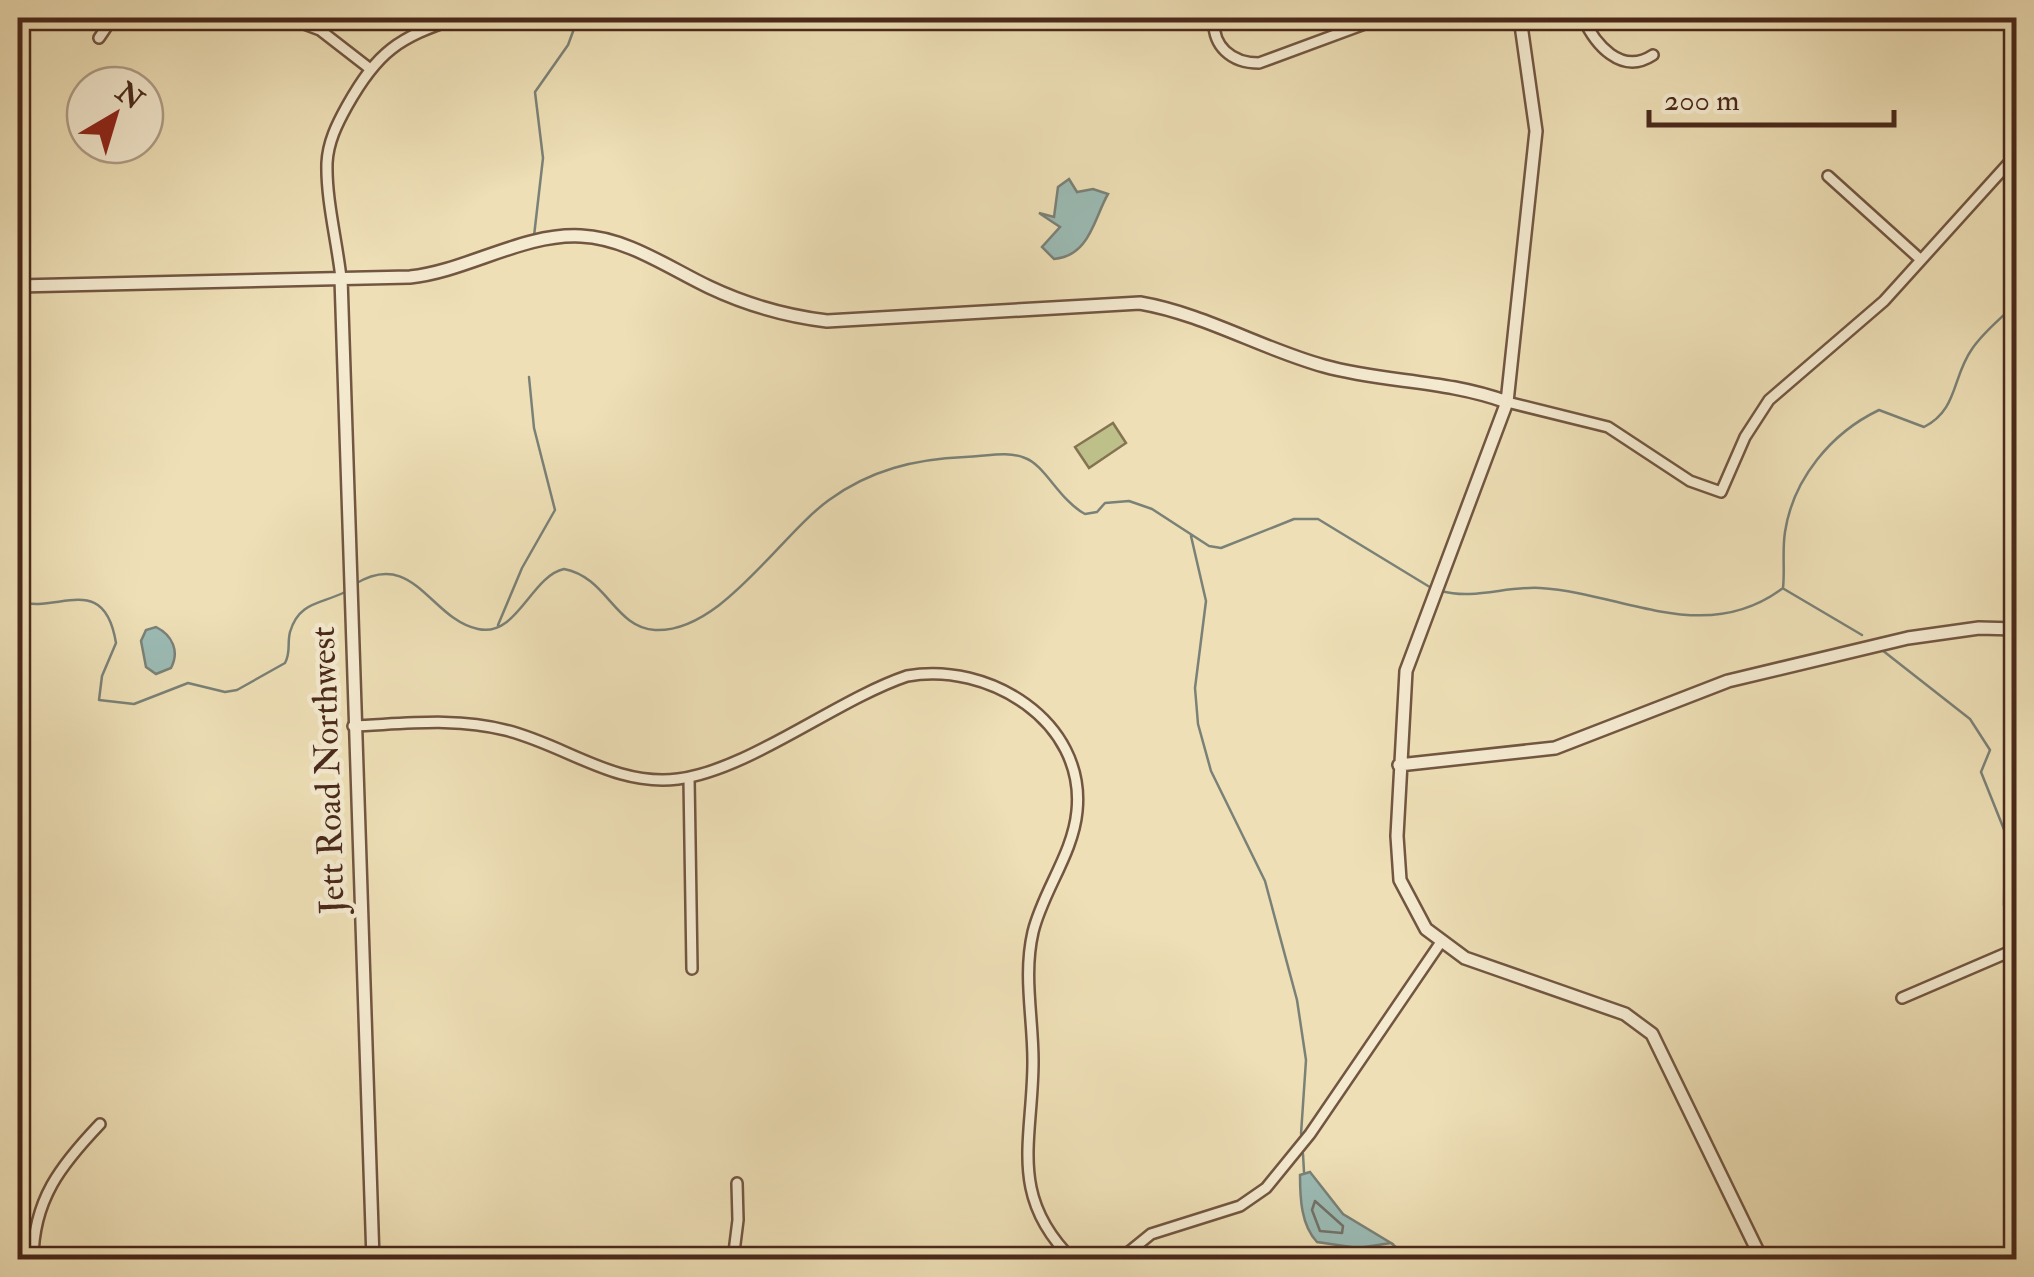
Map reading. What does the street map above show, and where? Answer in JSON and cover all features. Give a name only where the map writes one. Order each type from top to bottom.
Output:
[{"type":"street","points":[[98,38],[112,19],[125,18]]},
{"type":"street","points":[[288,18],[320,30],[369,68]]},
{"type":"street","points":[[341,278],[328,154],[336,125],[369,68],[402,39],[457,18]]},
{"type":"street","points":[[1214,18],[1218,42],[1225,52],[1247,63],[1259,63],[1381,18]]},
{"type":"street","points":[[1520,18],[1536,131],[1507,402],[1406,670],[1400,765],[1400,880],[1415,915],[1441,942],[1492,972],[1624,1014],[1652,1034],[1762,1260]]},
{"type":"street","points":[[1582,18],[1597,45],[1616,58],[1638,62],[1653,55]]},
{"type":"street","points":[[18,286],[432,275],[528,245],[586,236],[629,248],[733,298],[827,322],[1140,303],[1188,316],[1324,366],[1437,382],[1608,427],[1690,481],[1721,492],[1745,438],[1769,400],[1858,326],[2016,155]]},
{"type":"street","points":[[1828,176],[1920,260]]},
{"type":"street","name":"Jett Road Northwest","points":[[341,278],[352,726],[374,1259]]},
{"type":"street","points":[[1400,765],[1555,748],[1728,681],[1908,638],[1979,628],[2016,628]]},
{"type":"street","points":[[352,726],[439,722],[481,725],[527,736],[624,776],[656,781],[688,778],[721,766],[891,682],[925,673],[958,673],[989,682],[1024,702],[1052,729],[1072,768],[1078,810],[1040,909],[1030,950],[1033,1066],[1026,1164],[1041,1218],[1072,1260]]},
{"type":"street","points":[[688,778],[692,969]]},
{"type":"street","points":[[1119,1260],[1151,1234],[1240,1206],[1266,1188],[1310,1134],[1441,942]]},
{"type":"street","points":[[1902,998],[2016,950]]},
{"type":"street","points":[[33,1260],[41,1202],[62,1165],[100,1124]]},
{"type":"street","points":[[732,1260],[738,1220],[737,1183]]},
{"type":"green space","points":[[1113,423],[1126,443],[1089,468],[1075,447]]},
{"type":"water","points":[[1069,179],[1077,192],[1093,189],[1108,194],[1083,243],[1076,251],[1054,259],[1042,247],[1060,227],[1039,213],[1054,217],[1058,187]]},
{"type":"water","points":[[156,627],[170,639],[175,656],[171,668],[156,674],[146,667],[141,641],[146,630]]},
{"type":"water","points":[[1310,1172],[1343,1214],[1391,1243],[1358,1248],[1317,1242],[1308,1228],[1301,1202],[1300,1175]]},
{"type":"waterway","points":[[534,236],[543,158],[535,92],[568,45],[578,18]]},
{"type":"waterway","points":[[1441,591],[1466,594],[1540,588],[1694,615],[1724,614],[1753,605],[1783,588],[1789,512],[1806,476],[1830,445],[1879,410],[1924,427],[1935,420],[1949,402],[1972,349],[2016,303]]},
{"type":"waterway","points":[[498,625],[522,568],[555,510],[534,428],[529,377]]},
{"type":"waterway","points":[[355,584],[375,575],[392,574],[421,589],[461,623],[492,629],[514,616],[542,583],[564,569],[591,582],[641,627],[679,627],[726,600],[810,516],[861,481],[911,464],[1003,454],[1032,462],[1085,514],[1097,512],[1105,503],[1129,501],[1152,509],[1209,546],[1221,548],[1294,519],[1318,519],[1433,589]]},
{"type":"waterway","points":[[1191,536],[1206,601],[1195,688],[1198,724],[1211,771],[1265,881],[1297,1000],[1306,1060],[1301,1134]]},
{"type":"waterway","points":[[1784,589],[1862,635]]},
{"type":"waterway","points":[[18,601],[90,601],[101,608],[110,621],[116,643],[102,676],[99,700],[134,704],[188,683],[225,692],[237,690],[285,663],[290,632],[299,614],[345,592]]},
{"type":"waterway","points":[[1882,650],[1970,719],[1990,750],[1981,772],[2005,832],[2004,905],[2016,923]]},
{"type":"waterway","points":[[1303,1154],[1304,1172]]},
{"type":"waterway","points":[[1391,1243],[1411,1260]]}]
